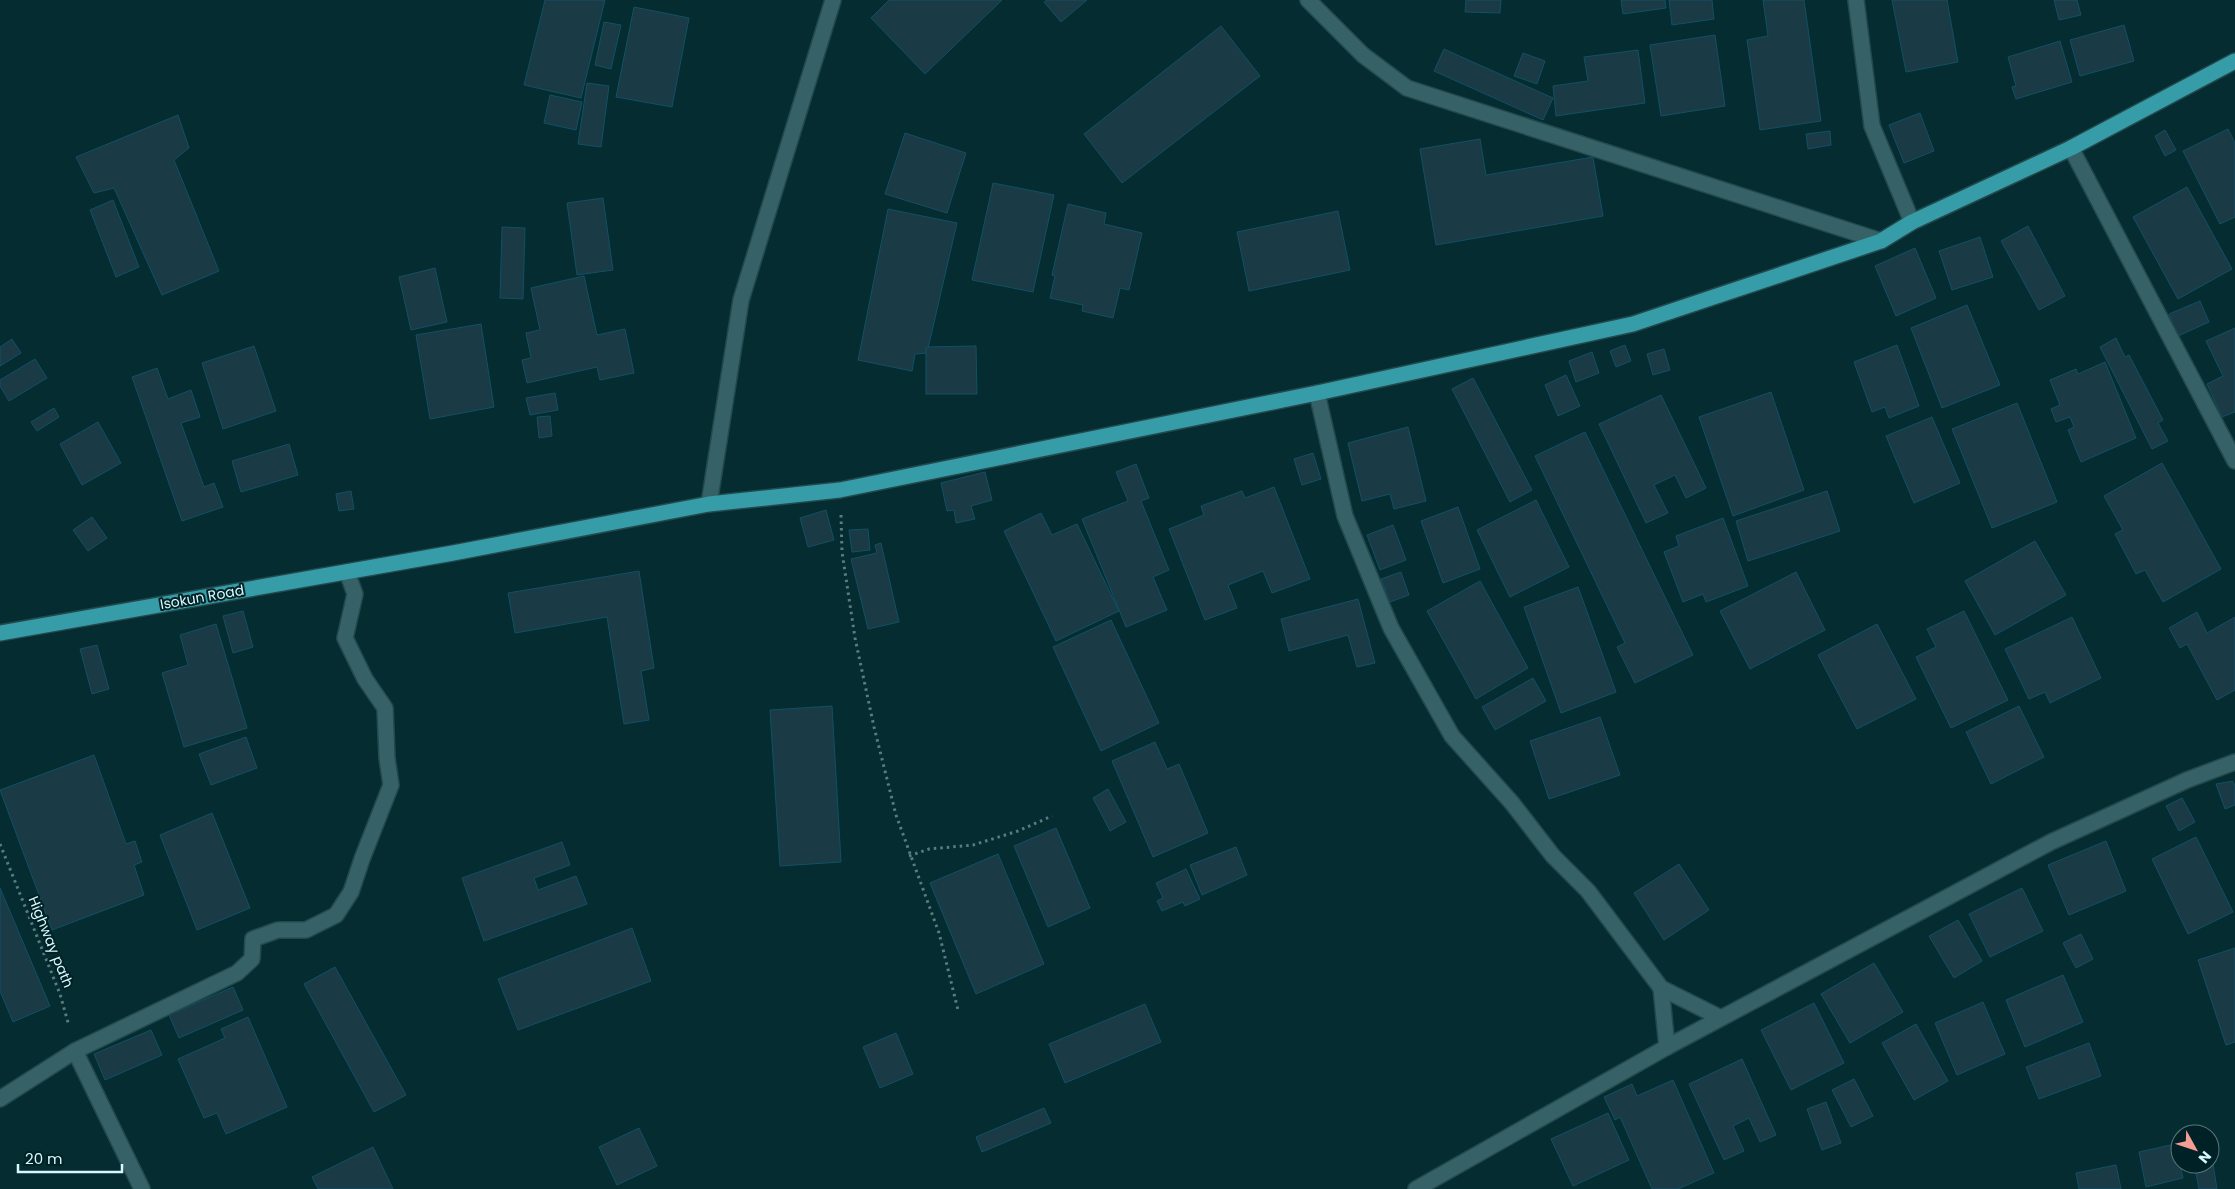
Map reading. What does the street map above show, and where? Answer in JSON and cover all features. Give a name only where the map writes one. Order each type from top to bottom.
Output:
[{"type":"main road","name":"Isokun Road","points":[[0,633],[454,553],[709,504],[840,490],[1317,393],[1633,324],[1881,241],[1912,222],[2070,148],[2235,62]]},
{"type":"street","points":[[709,504],[740,300],[833,0]]},
{"type":"street","points":[[1856,0],[1872,126],[1912,222]]},
{"type":"street","points":[[1315,3],[1363,55],[1407,88],[1881,241]]},
{"type":"street","points":[[2070,148],[2235,461]]},
{"type":"street","points":[[1317,393],[1345,516],[1391,628],[1452,736],[1512,803],[1553,856],[1588,891],[1661,988],[1721,1018]]},
{"type":"street","points":[[0,1099],[75,1051],[238,973],[252,959],[253,939],[278,930],[306,930],[336,915],[352,892],[362,860],[391,785],[387,758],[385,708],[365,678],[345,638],[355,594],[347,572]]},
{"type":"street","points":[[1416,1189],[1667,1047],[2051,842],[2187,780],[2235,762]]},
{"type":"street","points":[[1661,988],[1667,1047]]},
{"type":"street","points":[[75,1051],[142,1189]]},
{"type":"path","points":[[840,490],[842,552],[855,638],[874,727],[896,816],[938,933],[958,1010]]},
{"type":"path","points":[[909,856],[929,849],[973,845],[1018,831],[1052,816]]},
{"type":"path","name":"Highway path","points":[[0,844],[60,994],[75,1051]]},
{"type":"building","points":[[545,0],[605,0],[581,98],[524,85]]},
{"type":"building","points":[[889,0],[1002,0],[925,74],[871,18]]},
{"type":"building","points":[[1047,0],[1087,0],[1061,22],[1044,2]]},
{"type":"building","points":[[1466,0],[1501,0],[1500,13],[1465,12]]},
{"type":"building","points":[[1621,0],[1665,0],[1666,8],[1623,14]]},
{"type":"building","points":[[1669,0],[1712,0],[1714,19],[1672,25]]},
{"type":"building","points":[[1763,0],[1804,0],[1821,121],[1760,130],[1747,40],[1768,36]]},
{"type":"building","points":[[1892,0],[1947,0],[1958,62],[1906,72]]},
{"type":"building","points":[[2054,0],[2077,0],[2081,15],[2059,20]]},
{"type":"building","points":[[634,7],[689,18],[672,107],[616,97]]},
{"type":"building","points":[[604,22],[621,25],[611,69],[595,65]]},
{"type":"building","points":[[2124,25],[2134,61],[2080,76],[2070,40]]},
{"type":"building","points":[[1221,26],[1260,76],[1122,183],[1084,134]]},
{"type":"building","points":[[1715,35],[1725,106],[1661,116],[1650,45]]},
{"type":"building","points":[[2060,41],[2072,82],[2016,99],[2012,87],[2016,86],[2008,57]]},
{"type":"building","points":[[1444,49],[1553,98],[1543,120],[1434,71]]},
{"type":"building","points":[[1638,50],[1645,103],[1556,116],[1553,86],[1588,81],[1584,57]]},
{"type":"building","points":[[1523,53],[1545,61],[1537,84],[1514,76]]},
{"type":"building","points":[[587,83],[609,86],[601,147],[578,144]]},
{"type":"building","points":[[550,95],[582,102],[576,130],[544,123]]},
{"type":"building","points":[[1920,113],[1934,151],[1904,163],[1889,125]]},
{"type":"building","points":[[178,115],[189,148],[174,160],[219,271],[162,295],[114,188],[94,193],[76,157]]},
{"type":"building","points":[[2228,129],[2235,143],[2235,217],[2220,224],[2183,151]]},
{"type":"building","points":[[2165,130],[2176,150],[2165,156],[2155,136]]},
{"type":"building","points":[[1830,131],[1831,145],[1808,149],[1806,134]]},
{"type":"building","points":[[905,133],[966,153],[947,213],[885,194]]},
{"type":"building","points":[[1480,139],[1486,175],[1593,157],[1603,216],[1436,245],[1420,149]]},
{"type":"building","points":[[993,183],[1054,195],[1033,292],[972,280]]},
{"type":"building","points":[[2187,187],[2232,269],[2178,299],[2133,217]]},
{"type":"building","points":[[603,198],[613,270],[577,275],[567,203]]},
{"type":"building","points":[[113,200],[139,267],[116,277],[90,210]]},
{"type":"building","points":[[1068,204],[1106,213],[1104,224],[1142,233],[1129,290],[1120,288],[1113,318],[1082,311],[1083,305],[1050,298],[1055,276],[1052,275]]},
{"type":"building","points":[[888,209],[957,223],[927,353],[915,354],[912,371],[858,360]]},
{"type":"building","points":[[1338,211],[1350,270],[1249,291],[1237,232]]},
{"type":"building","points":[[2028,226],[2065,296],[2039,310],[2001,241]]},
{"type":"building","points":[[502,227],[525,228],[523,299],[500,298]]},
{"type":"building","points":[[1980,237],[1993,277],[1952,290],[1939,251]]},
{"type":"building","points":[[1915,248],[1936,298],[1896,316],[1875,266]]},
{"type":"building","points":[[435,268],[447,322],[411,330],[399,277]]},
{"type":"building","points":[[584,276],[597,335],[625,329],[634,373],[600,380],[597,367],[527,383],[522,360],[531,358],[526,333],[540,330],[531,288]]},
{"type":"building","points":[[2200,301],[2209,322],[2178,336],[2169,314]]},
{"type":"building","points":[[1967,305],[2000,385],[1942,408],[1911,328]]},
{"type":"building","points":[[481,324],[494,407],[430,419],[416,335]]},
{"type":"building","points":[[2235,328],[2235,412],[2222,417],[2207,384],[2223,376],[2206,341]]},
{"type":"building","points":[[2116,338],[2125,357],[2129,355],[2163,420],[2158,423],[2168,441],[2152,449],[2100,347]]},
{"type":"building","points":[[12,339],[21,353],[0,366],[0,347]]},
{"type":"building","points":[[1625,345],[1631,361],[1616,367],[1610,351]]},
{"type":"building","points":[[1897,345],[1919,406],[1889,418],[1885,407],[1872,412],[1854,362]]},
{"type":"building","points":[[254,346],[276,411],[223,429],[202,363]]},
{"type":"building","points":[[976,346],[977,394],[926,394],[926,347]]},
{"type":"building","points":[[1664,349],[1670,370],[1653,375],[1647,354]]},
{"type":"building","points":[[1592,352],[1599,373],[1576,382],[1569,361]]},
{"type":"building","points":[[35,359],[47,378],[9,401],[0,386],[0,380]]},
{"type":"building","points":[[2105,362],[2136,438],[2081,462],[2068,430],[2074,427],[2070,417],[2056,422],[2051,409],[2060,405],[2050,380],[2076,369],[2078,374]]},
{"type":"building","points":[[157,368],[168,399],[191,390],[200,417],[181,423],[204,487],[214,483],[223,507],[182,521],[132,377]]},
{"type":"building","points":[[1566,375],[1580,406],[1558,416],[1545,385]]},
{"type":"building","points":[[1473,378],[1532,490],[1510,502],[1452,389]]},
{"type":"building","points":[[1771,392],[1804,490],[1733,516],[1699,417]]},
{"type":"building","points":[[555,393],[558,410],[530,415],[526,398]]},
{"type":"building","points":[[1661,395],[1706,488],[1686,498],[1675,475],[1654,485],[1668,513],[1646,523],[1599,424]]},
{"type":"building","points":[[2017,403],[2057,502],[1992,528],[1952,429]]},
{"type":"building","points":[[54,408],[59,417],[37,431],[31,422]]},
{"type":"building","points":[[550,416],[552,436],[539,438],[537,417]]},
{"type":"building","points":[[1932,417],[1960,483],[1914,503],[1886,436]]},
{"type":"building","points":[[98,422],[121,463],[82,485],[60,444]]},
{"type":"building","points":[[1408,427],[1426,501],[1394,509],[1390,494],[1362,501],[1348,443]]},
{"type":"building","points":[[1585,432],[1693,655],[1635,683],[1617,647],[1625,643],[1535,456]]},
{"type":"building","points":[[289,444],[298,475],[241,492],[232,461]]},
{"type":"building","points":[[1313,453],[1321,479],[1302,485],[1294,459]]},
{"type":"building","points":[[2162,463],[2221,569],[2163,602],[2145,570],[2136,574],[2115,534],[2123,530],[2104,496]]},
{"type":"building","points":[[1136,464],[1149,498],[1141,501],[1169,570],[1153,577],[1167,610],[1126,627],[1082,519],[1128,501],[1116,472]]},
{"type":"building","points":[[985,472],[992,500],[971,506],[975,519],[956,523],[954,510],[947,511],[941,483]]},
{"type":"building","points":[[1274,487],[1310,579],[1272,593],[1263,571],[1228,585],[1237,608],[1205,620],[1169,529],[1204,515],[1201,506],[1242,491],[1245,498]]},
{"type":"building","points":[[351,491],[354,509],[339,511],[336,494]]},
{"type":"building","points":[[1827,491],[1840,531],[1748,561],[1736,521]]},
{"type":"building","points":[[1536,500],[1569,567],[1510,597],[1477,530]]},
{"type":"building","points":[[1458,507],[1480,569],[1443,583],[1421,521]]},
{"type":"building","points":[[826,510],[834,540],[808,547],[800,518]]},
{"type":"building","points":[[1041,513],[1052,535],[1077,524],[1119,611],[1056,641],[1004,531]]},
{"type":"building","points":[[92,517],[107,538],[88,551],[73,530]]},
{"type":"building","points":[[1723,518],[1748,586],[1706,602],[1703,594],[1683,602],[1664,552],[1679,546],[1676,536]]},
{"type":"building","points":[[1393,525],[1406,560],[1380,570],[1367,535]]},
{"type":"building","points":[[868,529],[870,550],[852,552],[849,530]]},
{"type":"building","points":[[2035,541],[2066,595],[1995,635],[1965,581]]},
{"type":"building","points":[[881,543],[899,622],[868,629],[851,559],[877,553],[875,545]]},
{"type":"building","points":[[639,571],[654,668],[641,671],[649,720],[624,724],[607,617],[515,633],[508,593]]},
{"type":"building","points":[[1401,572],[1409,595],[1390,602],[1381,579]]},
{"type":"building","points":[[1796,572],[1825,630],[1750,669],[1720,611]]},
{"type":"building","points":[[1480,581],[1528,668],[1476,699],[1427,611]]},
{"type":"building","points":[[1578,587],[1616,692],[1561,713],[1524,607]]},
{"type":"building","points":[[1358,599],[1375,663],[1357,667],[1348,635],[1289,651],[1281,619]]},
{"type":"building","points":[[243,611],[253,647],[233,653],[223,616]]},
{"type":"building","points":[[1964,611],[2008,700],[1951,728],[1916,657],[1936,647],[1927,629]]},
{"type":"building","points":[[2197,612],[2207,633],[2235,617],[2235,690],[2217,700],[2187,644],[2180,648],[2169,628]]},
{"type":"building","points":[[2072,617],[2101,678],[2050,703],[2045,692],[2029,699],[2005,649]]},
{"type":"building","points":[[1111,620],[1159,723],[1101,751],[1053,647]]},
{"type":"building","points":[[216,624],[247,728],[184,747],[162,673],[188,665],[180,635]]},
{"type":"building","points":[[1877,624],[1916,699],[1857,729],[1818,655]]},
{"type":"building","points":[[97,645],[109,689],[92,694],[80,649]]},
{"type":"building","points":[[1533,678],[1546,701],[1495,730],[1482,707]]},
{"type":"building","points":[[832,706],[841,862],[780,866],[770,710]]},
{"type":"building","points":[[2019,706],[2044,757],[1991,784],[1966,732]]},
{"type":"building","points":[[1600,717],[1620,775],[1549,799],[1530,741]]},
{"type":"building","points":[[246,737],[257,768],[211,785],[199,754]]},
{"type":"building","points":[[1155,742],[1167,769],[1179,764],[1208,833],[1153,857],[1112,761]]},
{"type":"building","points":[[94,755],[126,844],[135,841],[142,862],[134,865],[144,895],[52,930],[0,790]]},
{"type":"building","points":[[2233,781],[2235,786],[2235,805],[2225,809],[2216,784]]},
{"type":"building","points":[[1108,789],[1126,822],[1110,831],[1093,798]]},
{"type":"building","points":[[2182,798],[2195,822],[2179,831],[2166,806]]},
{"type":"building","points":[[212,813],[250,908],[197,930],[160,835]]},
{"type":"building","points":[[1056,828],[1090,908],[1048,927],[1014,846]]},
{"type":"building","points":[[2196,837],[2233,912],[2188,934],[2152,859]]},
{"type":"building","points":[[2106,841],[2126,891],[2069,915],[2048,865]]},
{"type":"building","points":[[562,842],[570,865],[534,878],[538,890],[576,876],[587,904],[484,941],[462,878]]},
{"type":"building","points":[[1236,847],[1247,875],[1202,895],[1190,865]]},
{"type":"building","points":[[998,854],[1044,964],[976,994],[930,883]]},
{"type":"building","points":[[1679,864],[1709,910],[1664,940],[1634,893]]},
{"type":"building","points":[[1186,869],[1200,899],[1185,906],[1183,902],[1162,911],[1157,901],[1163,898],[1156,883]]},
{"type":"building","points":[[0,888],[50,1006],[13,1022],[0,991]]},
{"type":"building","points":[[2022,888],[2043,931],[1990,957],[1969,914]]},
{"type":"building","points":[[1958,920],[1982,961],[1954,978],[1929,936]]},
{"type":"building","points":[[632,928],[651,981],[518,1030],[498,979]]},
{"type":"building","points":[[2081,934],[2093,959],[2076,968],[2063,943]]},
{"type":"building","points":[[2235,948],[2235,1042],[2226,1045],[2198,960]]},
{"type":"building","points":[[1874,963],[1903,1012],[1850,1043],[1821,994]]},
{"type":"building","points":[[335,967],[406,1095],[374,1112],[304,984]]},
{"type":"building","points":[[2063,975],[2083,1022],[2025,1047],[2006,1000]]},
{"type":"building","points":[[233,987],[243,1010],[179,1038],[169,1015]]},
{"type":"building","points":[[1983,1002],[2005,1054],[1957,1075],[1935,1023]]},
{"type":"building","points":[[1814,1003],[1844,1063],[1791,1090],[1761,1030]]},
{"type":"building","points":[[1145,1004],[1161,1042],[1065,1083],[1049,1044]]},
{"type":"building","points":[[248,1017],[287,1107],[226,1134],[217,1113],[204,1118],[178,1059],[225,1038],[221,1029]]},
{"type":"building","points":[[1916,1024],[1948,1081],[1914,1100],[1882,1043]]},
{"type":"building","points":[[151,1030],[162,1055],[105,1080],[94,1054]]},
{"type":"building","points":[[896,1033],[913,1074],[880,1088],[863,1047]]},
{"type":"building","points":[[2089,1043],[2101,1076],[2039,1099],[2026,1067]]},
{"type":"building","points":[[1742,1059],[1776,1135],[1760,1142],[1749,1118],[1733,1126],[1744,1151],[1724,1160],[1689,1084]]},
{"type":"building","points":[[1854,1079],[1873,1116],[1851,1127],[1832,1090]]},
{"type":"building","points":[[1673,1080],[1714,1173],[1678,1189],[1652,1189],[1620,1117],[1615,1120],[1604,1097],[1632,1084],[1637,1096]]},
{"type":"building","points":[[1826,1102],[1841,1143],[1822,1150],[1807,1109]]},
{"type":"building","points":[[1044,1108],[1051,1123],[982,1152],[976,1137]]},
{"type":"building","points":[[1608,1113],[1629,1160],[1573,1186],[1551,1139]]},
{"type":"building","points":[[639,1128],[657,1166],[617,1185],[599,1147]]},
{"type":"building","points":[[2170,1145],[2170,1174],[2182,1174],[2183,1178],[2146,1187],[2139,1152]]},
{"type":"building","points":[[373,1147],[393,1189],[318,1189],[312,1177]]},
{"type":"building","points":[[2116,1165],[2121,1189],[2079,1189],[2076,1173]]},
{"type":"building","points":[[2196,1174],[2215,1174],[2217,1189],[2199,1189]]}]
